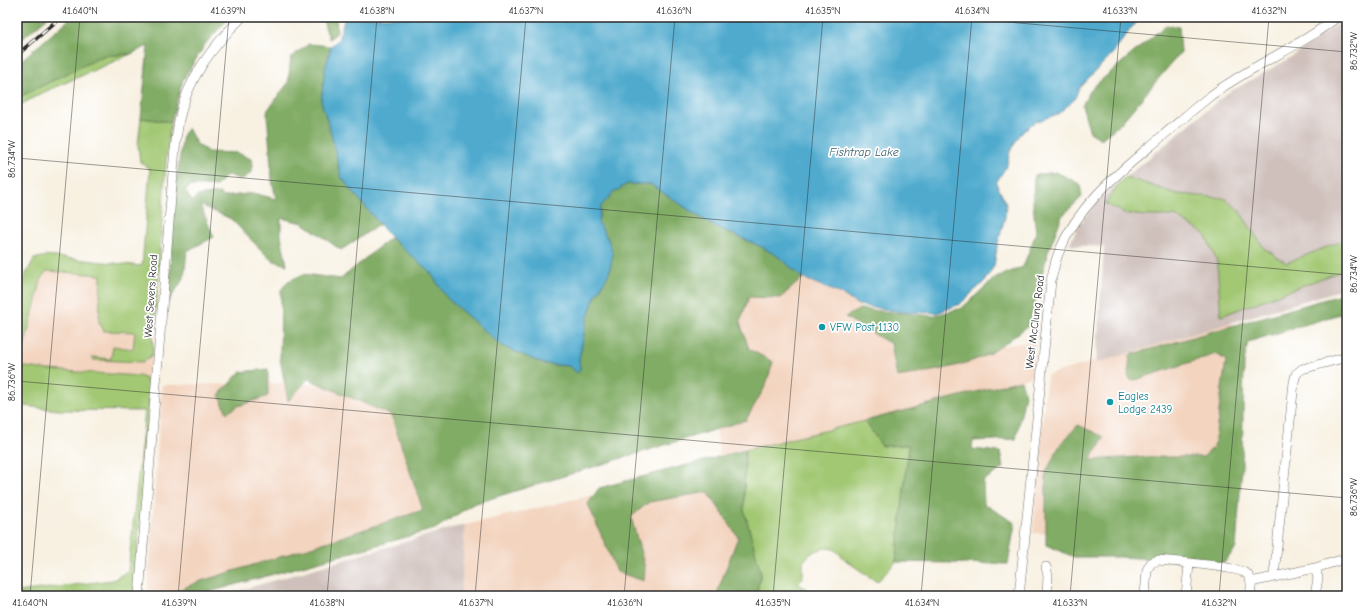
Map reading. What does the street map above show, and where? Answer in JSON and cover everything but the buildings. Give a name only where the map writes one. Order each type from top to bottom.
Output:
[{"type":"street","name":"West Severs Road","points":[[139,596],[174,160],[180,120],[184,102],[192,82],[206,58],[216,44],[242,17]]},
{"type":"street","name":"West McClung Road","points":[[1019,596],[1051,281],[1059,252],[1068,232],[1092,198],[1129,164],[1204,102],[1234,80],[1301,42],[1337,17]]},
{"type":"street","points":[[1274,576],[1296,374],[1302,369],[1347,357]]},
{"type":"street","points":[[1251,582],[1315,568],[1347,558]]},
{"type":"street","points":[[1145,596],[1147,570],[1150,563],[1158,560],[1215,566],[1244,571],[1248,575],[1251,582],[1250,596]]},
{"type":"street","points":[[1186,596],[1189,564]]},
{"type":"street","points":[[1046,567],[1048,576],[1047,596]]},
{"type":"street","points":[[1315,568],[1318,578],[1315,596]]},
{"type":"shaded area","points":[[1347,17],[1347,288],[1096,363],[1104,247],[1069,245],[1078,227],[1098,200],[1226,94],[1287,60]]},
{"type":"shaded area","points":[[46,256],[159,269],[149,411],[58,410],[17,405],[17,291],[34,259]]},
{"type":"shaded area","points":[[779,257],[803,278],[843,295],[858,305],[909,371],[1007,345],[1036,341],[1032,377],[721,465],[703,333]]},
{"type":"shaded area","points":[[1232,322],[1236,342],[1214,546],[1033,533],[1047,375]]},
{"type":"shaded area","points":[[293,383],[381,390],[428,518],[182,596],[147,596],[162,385]]},
{"type":"shaded area","points":[[688,473],[740,525],[724,596],[461,596],[465,525]]},
{"type":"shaded area","points":[[465,525],[461,596],[221,596],[452,528]]},
{"type":"green space","points":[[26,17],[48,17],[17,43],[17,24]]},
{"type":"green space","points":[[72,17],[230,17],[206,43],[183,80],[171,122],[141,118],[148,46],[131,54],[103,56],[17,98],[17,64]]},
{"type":"green space","points":[[322,17],[336,17],[337,33],[329,39]]},
{"type":"green space","points":[[1166,25],[1179,27],[1181,52],[1120,124],[1101,139],[1090,132],[1082,105],[1092,88]]},
{"type":"green space","points":[[309,44],[331,46],[325,70],[321,101],[331,133],[341,177],[380,224],[341,250],[303,223],[281,218],[281,236],[287,265],[271,260],[231,219],[200,205],[214,237],[187,251],[184,278],[168,302],[175,192],[183,134],[188,128],[196,143],[208,152],[238,153],[251,159],[253,171],[242,180],[228,175],[216,186],[190,186],[185,191],[192,201],[197,196],[220,193],[223,197],[253,193],[276,199],[272,180],[267,111],[288,83],[291,57]]},
{"type":"green space","points":[[131,54],[40,94],[17,107],[17,98],[103,56]]},
{"type":"green space","points":[[141,118],[171,122],[166,162],[155,325],[152,334],[153,353],[143,362],[94,360],[93,357],[111,359],[113,346],[133,349],[135,332],[104,331],[99,322],[101,275],[47,271],[42,277],[24,347],[17,348],[17,291],[34,259],[46,256],[142,266],[150,169],[140,162],[138,145]]},
{"type":"green space","points":[[1056,172],[1080,184],[1082,197],[1062,216],[1048,252],[1029,325],[997,349],[970,362],[897,377],[891,344],[845,317],[860,309],[933,316],[962,308],[996,277],[1023,267],[1036,233],[1033,204],[1034,175]]},
{"type":"green space","points":[[1126,177],[1177,194],[1224,198],[1238,209],[1264,248],[1286,263],[1347,239],[1347,269],[1221,316],[1217,262],[1205,234],[1175,216],[1146,216],[1127,214],[1105,204],[1120,182]]},
{"type":"green space","points":[[627,184],[650,184],[710,224],[762,247],[779,257],[803,278],[780,298],[749,297],[740,322],[749,349],[773,362],[766,385],[746,420],[473,504],[435,529],[195,596],[165,596],[198,582],[302,550],[423,510],[391,415],[308,379],[288,401],[280,359],[281,290],[288,281],[304,274],[341,279],[391,238],[430,272],[447,298],[502,346],[544,364],[569,366],[574,370],[580,369],[579,360],[586,323],[594,299],[609,273],[613,254],[608,239],[598,222],[601,206],[613,193]]},
{"type":"green space","points":[[1347,293],[1347,312],[1248,342],[1244,362],[1242,466],[1236,548],[1224,563],[1120,557],[1074,557],[1046,545],[1046,472],[1060,445],[1078,425],[1104,437],[1090,460],[1137,457],[1203,457],[1214,447],[1226,360],[1216,354],[1132,381],[1128,376],[1130,355]]},
{"type":"green space","points":[[17,366],[49,370],[140,376],[147,380],[150,391],[134,596],[17,596],[17,592],[113,580],[128,571],[145,411],[58,410],[17,405]]},
{"type":"green space","points":[[268,369],[268,396],[238,406],[227,413],[219,395],[240,372]]},
{"type":"green space","points":[[1021,380],[1025,395],[1016,439],[973,441],[972,449],[1000,452],[1003,468],[983,481],[984,504],[1015,523],[1008,564],[896,562],[909,445],[882,446],[865,421]]},
{"type":"green space","points":[[865,421],[882,446],[909,445],[896,562],[877,582],[848,562],[834,549],[825,548],[815,551],[803,562],[803,576],[798,584],[819,596],[756,596],[761,573],[744,510],[745,450]]},
{"type":"green space","points":[[745,450],[744,510],[761,573],[756,596],[718,596],[718,590],[738,537],[708,492],[649,502],[631,517],[645,568],[644,581],[617,572],[588,504],[599,488]]},
{"type":"water","name":"Fishtrap Lake","points":[[345,17],[1138,17],[1113,53],[1080,87],[1074,100],[1058,114],[1035,122],[1019,136],[1010,152],[1007,165],[996,183],[1006,204],[1005,217],[997,247],[994,266],[984,282],[960,304],[937,313],[903,312],[858,305],[843,295],[803,278],[779,257],[762,247],[710,224],[650,184],[627,184],[613,193],[601,206],[598,222],[608,239],[613,254],[609,273],[594,299],[586,323],[579,360],[580,369],[578,373],[569,366],[544,364],[502,346],[447,298],[430,272],[391,238],[341,177],[331,133],[321,101],[325,70],[331,46],[338,40]]},
{"type":"railway","points":[[17,55],[61,17]]},
{"type":"place","name":"VFW Post 1130","points":[[822,327]]},
{"type":"place","name":"Eagles Lodge 2439","points":[[1110,402]]}]
